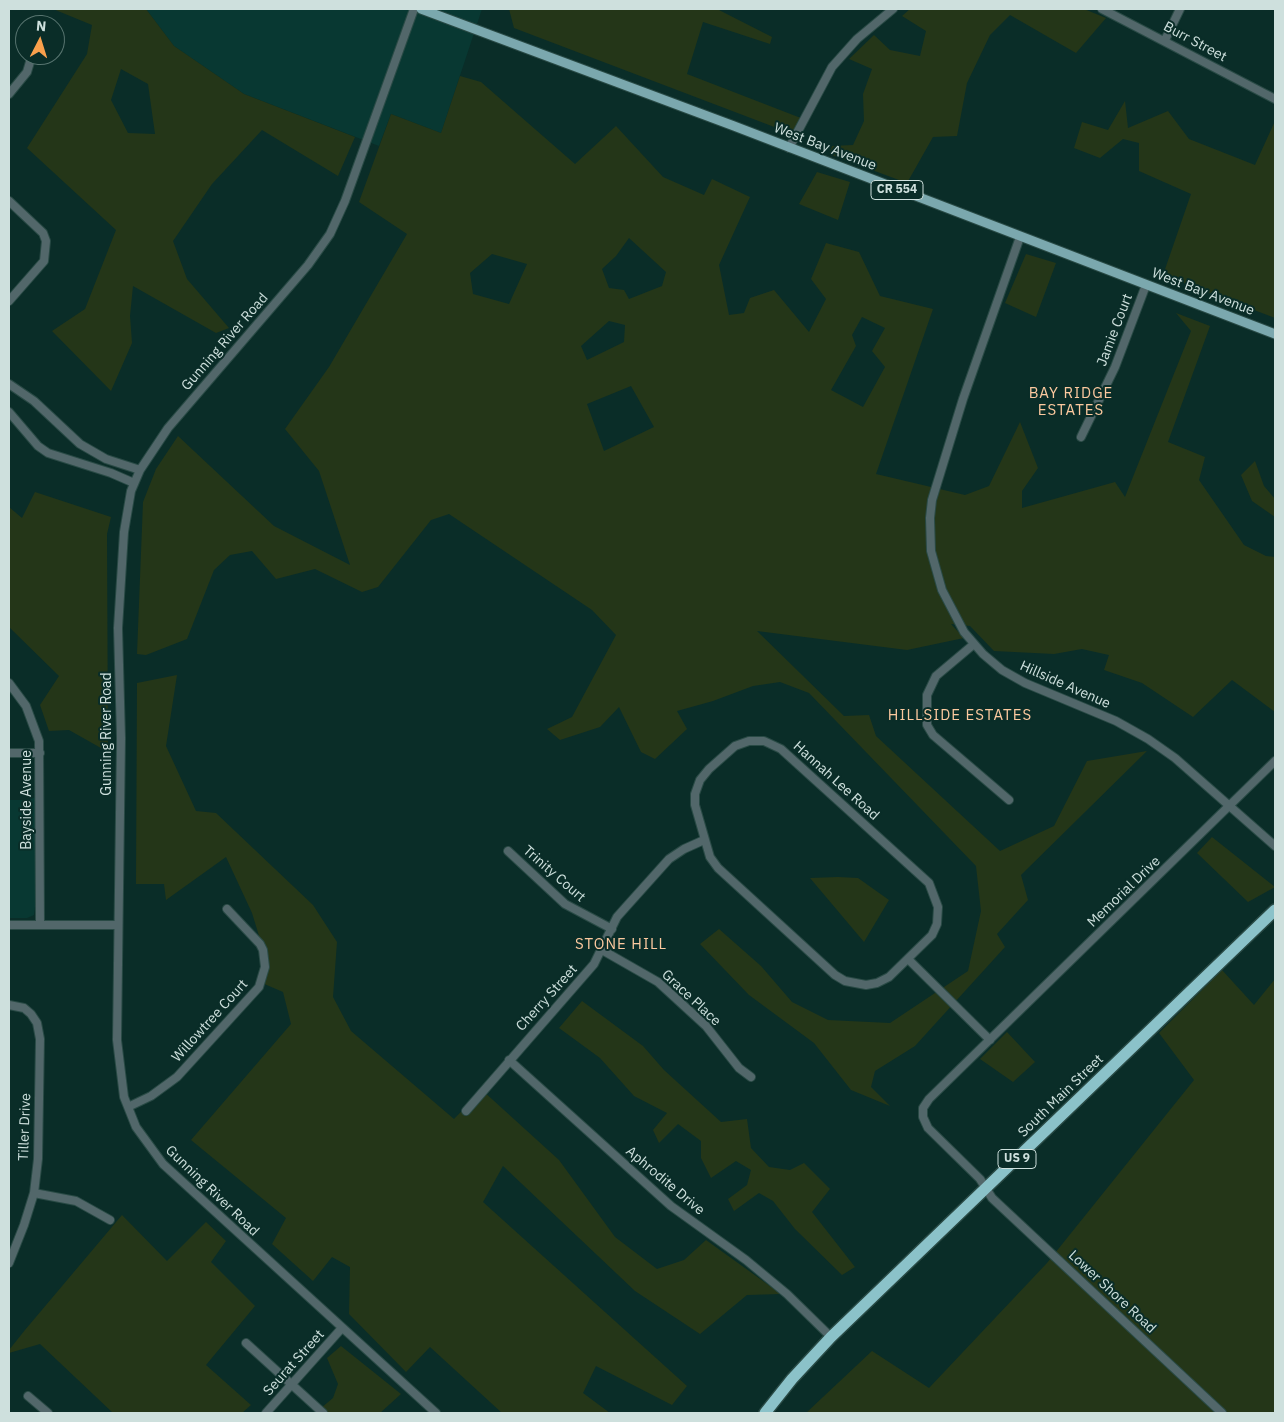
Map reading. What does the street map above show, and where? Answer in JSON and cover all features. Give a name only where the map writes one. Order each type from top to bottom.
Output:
[{"type":"highway","name":"South Main Street","points":[[765,1413],[792,1379],[831,1337],[1275,910]]},
{"type":"main road","name":"West Bay Avenue","points":[[421,9],[1275,334]]},
{"type":"street","name":"Gunning River Road","points":[[414,9],[345,201],[330,234],[308,266],[168,428],[140,470],[134,483],[124,532],[118,628],[121,738],[117,1040],[120,1074],[128,1107],[143,1138],[173,1175],[436,1413]]},
{"type":"street","points":[[790,148],[832,67],[857,39],[893,9]]},
{"type":"street","name":"Burr Street","points":[[1102,9],[1165,40],[1275,99]]},
{"type":"street","points":[[1165,40],[1180,9]]},
{"type":"street","points":[[9,94],[27,72],[29,65]]},
{"type":"street","points":[[9,201],[43,233],[46,241],[44,261],[9,301]]},
{"type":"street","name":"Hillside Avenue","points":[[1020,237],[936,481],[930,518],[931,551],[937,577],[951,610],[974,644],[1002,670],[1025,683],[1116,721],[1148,739],[1175,758],[1275,846]]},
{"type":"street","name":"Jamie Court","points":[[1081,437],[1115,367],[1146,285]]},
{"type":"street","points":[[9,384],[34,401],[80,444],[106,459],[140,470]]},
{"type":"street","points":[[9,412],[38,446],[48,453],[111,473],[134,483]]},
{"type":"street","points":[[974,644],[936,676],[926,695],[927,725],[934,734],[1009,800]]},
{"type":"street","name":"Bayside Avenue","points":[[9,683],[26,706],[34,721],[40,753],[40,924]]},
{"type":"street","name":"Hannah Lee Road","points":[[749,741],[764,741],[782,748],[929,883],[936,898],[936,924],[932,936],[908,959],[889,977],[877,984],[866,985],[845,981],[835,975],[718,868],[704,840],[695,804],[695,794],[700,780],[709,769],[735,746],[749,741]]},
{"type":"street","points":[[9,753],[40,753]]},
{"type":"street","name":"Memorial Drive","points":[[985,1189],[980,1179],[928,1128],[923,1117],[923,1108],[929,1099],[1275,761]]},
{"type":"street","name":"Cherry Street","points":[[466,1111],[588,972],[602,950],[618,917],[669,859],[684,848],[704,840]]},
{"type":"street","name":"Trinity Court","points":[[508,851],[565,904],[612,929]]},
{"type":"street","name":"Willowtree Court","points":[[128,1107],[151,1096],[177,1077],[259,987],[265,967],[260,944],[227,909]]},
{"type":"street","points":[[9,925],[118,925]]},
{"type":"street","name":"Grace Place","points":[[602,950],[658,982],[706,1026],[739,1068],[751,1077]]},
{"type":"street","points":[[908,959],[990,1040]]},
{"type":"street","name":"Tiller Drive","points":[[9,1005],[24,1008],[34,1018],[39,1030],[38,1159],[34,1192],[24,1225],[9,1263]]},
{"type":"street","name":"Aphrodite Drive","points":[[509,1060],[671,1206],[746,1260],[787,1294],[831,1337]]},
{"type":"street","name":"Lower Shore Road","points":[[985,1189],[1222,1413]]},
{"type":"street","points":[[34,1192],[76,1201],[110,1220]]},
{"type":"street","name":"Seurat Street","points":[[266,1413],[341,1328]]},
{"type":"street","points":[[246,1344],[323,1413]]},
{"type":"street","points":[[28,1396],[48,1413]]},
{"type":"shaded area","points":[[146,9],[482,9],[441,133],[391,114],[379,146],[244,94],[174,46]]},
{"type":"shaded area","points":[[35,797],[34,915],[27,918],[9,918],[9,800],[29,800]]},
{"type":"green space","points":[[53,9],[146,9],[174,46],[244,94],[355,137],[338,176],[262,130],[212,184],[173,241],[187,279],[229,328],[216,333],[133,286],[130,316],[132,343],[111,391],[52,331],[85,309],[116,230],[27,148],[87,54],[92,25]],"holes":[[[121,69],[148,84],[155,134],[128,133],[111,100]]]},
{"type":"green space","points":[[509,9],[717,9],[772,37],[770,44],[703,22],[687,74],[806,120],[798,136],[514,28]]},
{"type":"green space","points":[[910,9],[1084,9],[1106,18],[1076,53],[1010,15],[990,35],[967,83],[957,136],[933,137],[907,183],[829,154],[832,146],[853,145],[864,121],[863,94],[872,69],[849,59],[874,35],[890,50],[920,56],[926,31],[902,16]]},
{"type":"green space","points":[[460,76],[481,82],[575,164],[616,126],[663,177],[704,195],[712,179],[750,197],[719,265],[729,315],[744,313],[750,298],[774,290],[809,332],[826,299],[811,279],[826,243],[859,252],[880,296],[933,309],[876,474],[965,495],[989,486],[1020,422],[1038,468],[1022,491],[1022,508],[1115,482],[1125,497],[1191,331],[1176,313],[1210,326],[1168,442],[1205,457],[1199,480],[1244,545],[1266,556],[1275,557],[1275,712],[1232,680],[1193,717],[1142,683],[1104,670],[1109,655],[1082,649],[1054,654],[994,651],[970,626],[951,624],[964,638],[907,650],[757,631],[844,716],[869,715],[876,736],[1000,851],[1054,826],[1087,761],[1147,751],[1021,875],[1028,900],[997,934],[1005,947],[915,1046],[875,1071],[871,1087],[890,1106],[851,1090],[814,1043],[749,995],[700,944],[719,929],[761,966],[792,1002],[828,1020],[890,1023],[968,971],[981,911],[976,866],[809,693],[780,682],[753,686],[713,701],[677,711],[687,729],[655,759],[641,752],[619,707],[600,727],[560,740],[547,729],[572,717],[616,635],[592,610],[449,514],[431,520],[378,587],[362,592],[315,569],[276,579],[252,551],[230,555],[214,570],[187,639],[146,655],[137,654],[143,502],[156,469],[178,436],[274,526],[350,565],[319,471],[285,429],[329,367],[407,234],[359,202],[391,114],[441,133]],"holes":[[[629,238],[666,272],[662,286],[629,299],[624,290],[609,288],[602,269],[616,256]],[[492,254],[527,264],[509,304],[473,294],[470,273]],[[862,317],[885,328],[872,351],[885,367],[863,407],[831,390],[856,346],[852,335]],[[609,321],[625,325],[624,342],[587,360],[581,346]],[[631,386],[654,427],[604,451],[587,404]]]},
{"type":"green space","points":[[1125,101],[1128,128],[1168,111],[1189,139],[1255,165],[1275,121],[1275,318],[1163,275],[1191,194],[1139,171],[1139,143],[1123,139],[1100,158],[1074,148],[1082,122],[1108,130]]},
{"type":"green space","points":[[817,172],[850,182],[838,220],[799,204]]},
{"type":"green space","points":[[1026,254],[1056,263],[1036,317],[1005,303]]},
{"type":"green space","points":[[1255,461],[1264,486],[1275,499],[1275,517],[1252,501],[1241,475]]},
{"type":"green space","points":[[35,492],[111,517],[107,534],[108,752],[69,730],[49,731],[40,705],[59,676],[9,627],[9,507],[22,518]]},
{"type":"green space","points":[[177,675],[166,746],[196,811],[216,813],[313,905],[337,942],[333,997],[351,1031],[454,1119],[482,1090],[559,1160],[615,1237],[657,1269],[684,1260],[706,1240],[781,1294],[747,1295],[700,1334],[635,1291],[503,1166],[483,1202],[687,1386],[672,1405],[596,1366],[583,1393],[610,1413],[502,1413],[430,1347],[406,1372],[349,1314],[350,1267],[332,1257],[313,1281],[272,1244],[286,1218],[191,1140],[291,1024],[283,992],[262,983],[264,952],[252,913],[226,857],[166,900],[164,884],[136,884],[137,683]]},
{"type":"green space","points":[[1212,837],[1275,887],[1248,902],[1197,853]]},
{"type":"green space","points":[[810,878],[858,878],[889,900],[864,942]]},
{"type":"green space","points":[[1222,970],[1254,1005],[1275,979],[1275,1413],[806,1413],[872,1351],[929,1388],[1047,1263],[1194,1080],[1159,1033]]},
{"type":"green space","points":[[582,1001],[643,1046],[664,1070],[721,1122],[747,1119],[751,1148],[769,1167],[790,1170],[804,1163],[830,1189],[812,1212],[855,1267],[842,1275],[795,1229],[773,1201],[759,1193],[734,1211],[728,1199],[747,1185],[751,1170],[736,1161],[711,1178],[701,1158],[701,1141],[678,1124],[659,1143],[653,1130],[667,1113],[634,1096],[600,1058],[559,1028]]},
{"type":"green space","points":[[1007,1032],[1035,1062],[1013,1082],[980,1059]]},
{"type":"green space","points":[[122,1215],[167,1261],[206,1222],[226,1241],[211,1262],[255,1306],[206,1365],[251,1405],[242,1413],[113,1413],[40,1344],[9,1353],[9,1350],[25,1330]]},
{"type":"green space","points":[[341,1346],[401,1394],[380,1413],[315,1413],[333,1398],[338,1384],[327,1358]]},
{"type":"district","name":"BAY RIDGE ESTATES","points":[[1071,402]]},
{"type":"district","name":"HILLSIDE ESTATES","points":[[960,716]]},
{"type":"district","name":"STONE HILL","points":[[621,945]]}]
